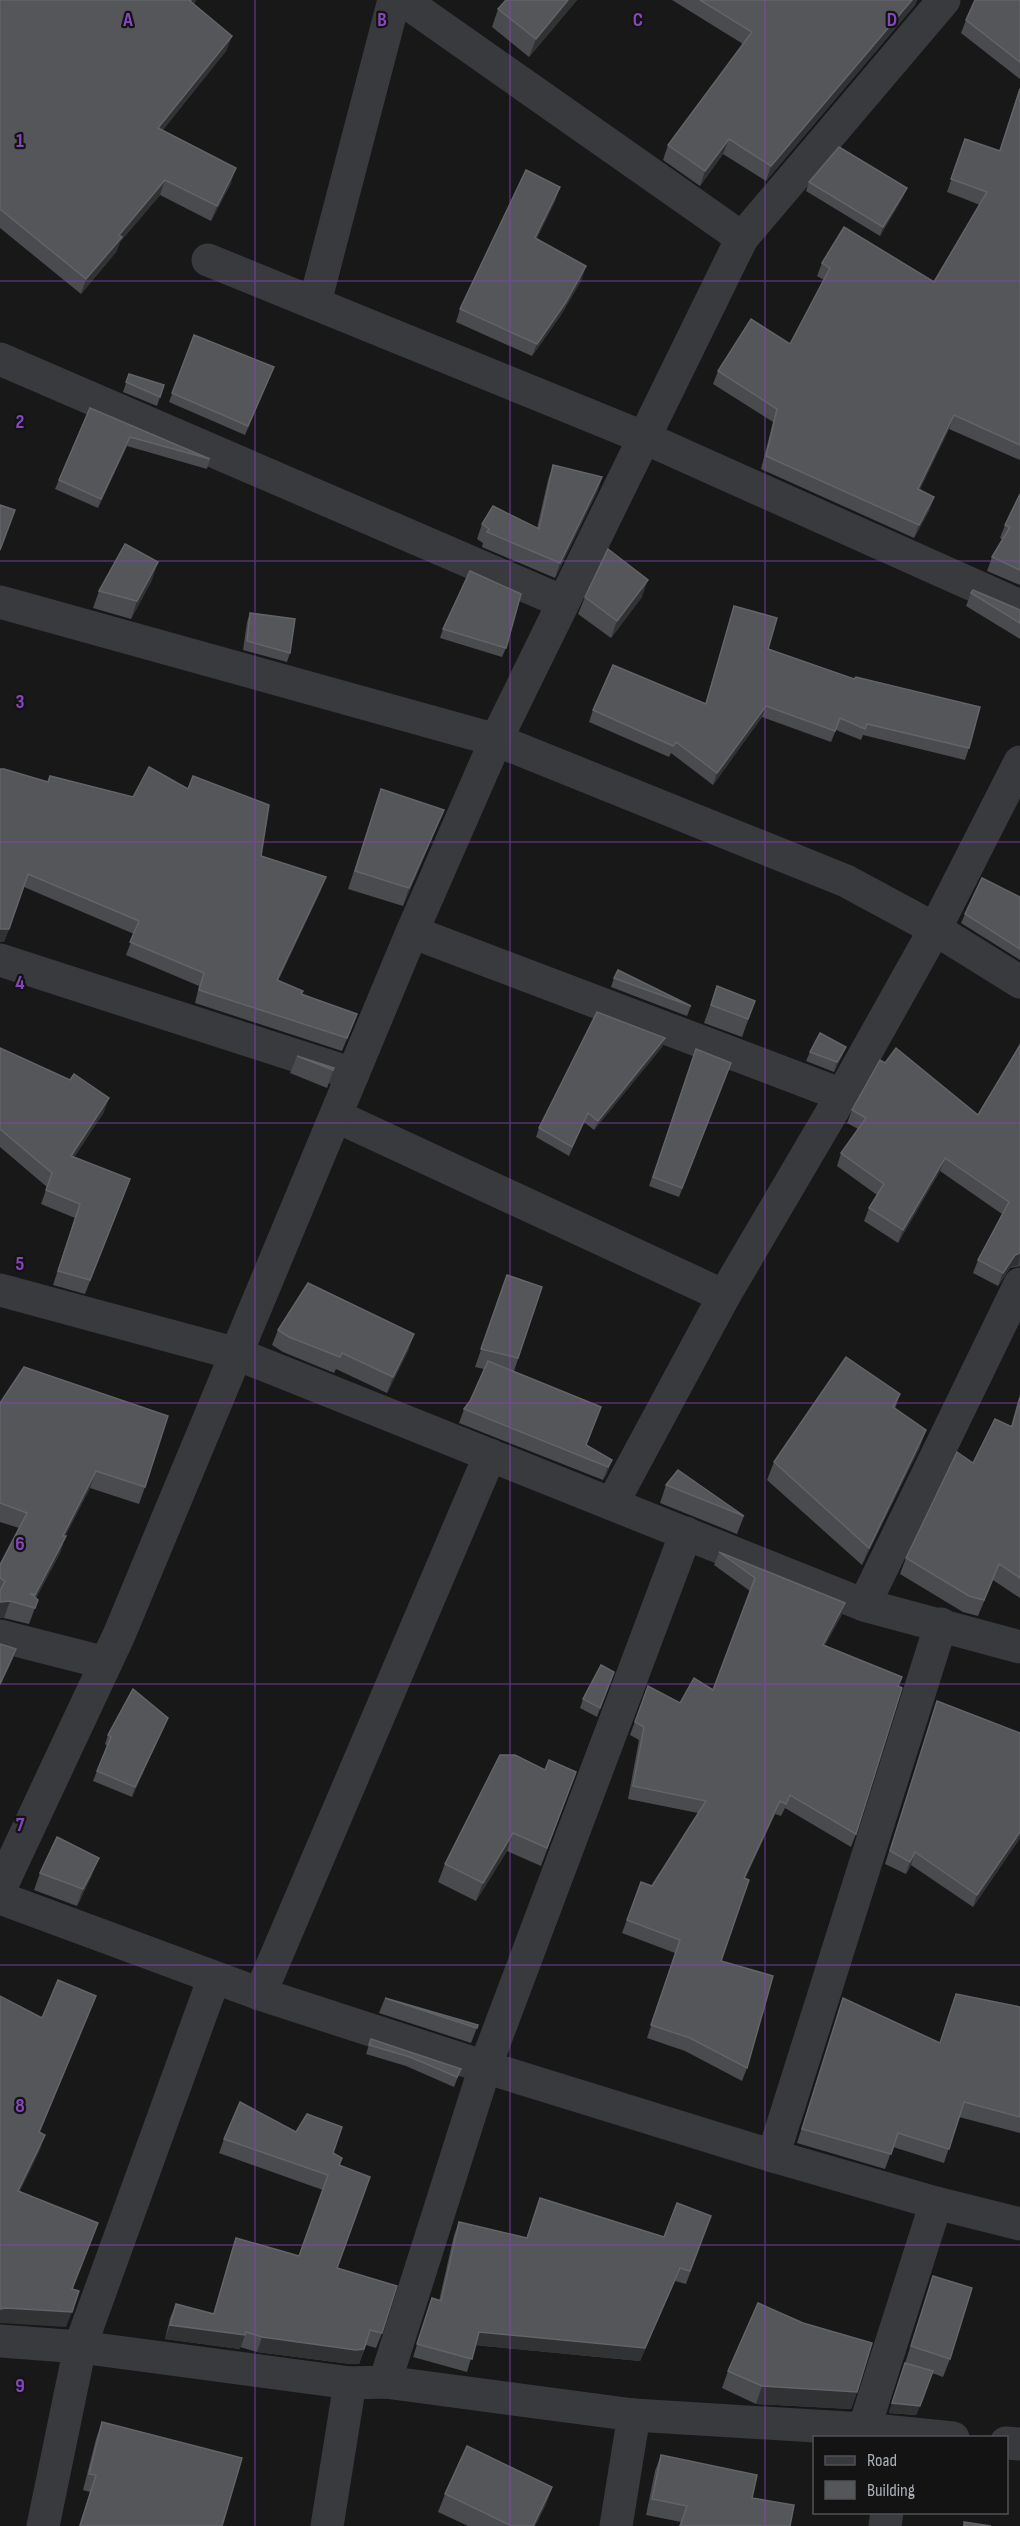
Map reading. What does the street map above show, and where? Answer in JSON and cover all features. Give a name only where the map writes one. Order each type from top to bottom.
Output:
[{"type":"street","points":[[315,302],[394,0]]},
{"type":"street","points":[[403,0],[742,237]]},
{"type":"street","points":[[0,1889],[106,1663],[412,932],[496,740],[742,237],[944,0]]},
{"type":"street","points":[[208,260],[645,438],[1020,606]]},
{"type":"street","points":[[0,359],[563,602]]},
{"type":"street","points":[[0,602],[496,740],[846,881],[935,929],[1020,982]]},
{"type":"street","points":[[612,1504],[724,1296],[842,1095],[935,929],[1020,762]]},
{"type":"street","points":[[412,932],[842,1095]]},
{"type":"street","points":[[0,960],[353,1074]]},
{"type":"street","points":[[336,1116],[724,1296]]},
{"type":"street","points":[[864,1605],[1020,1284]]},
{"type":"street","points":[[0,1290],[237,1354],[864,1605],[1020,1647]]},
{"type":"street","points":[[260,1994],[490,1455]]},
{"type":"street","points":[[385,2382],[485,2067],[686,1533]]},
{"type":"street","points":[[773,2156],[941,1624]]},
{"type":"street","points":[[0,1636],[106,1663]]},
{"type":"street","points":[[0,1898],[214,1978],[485,2067],[773,2156],[936,2203],[1020,2224]]},
{"type":"street","points":[[43,2526],[80,2348],[214,1978]]},
{"type":"street","points":[[864,2429],[936,2203]]},
{"type":"street","points":[[0,2341],[80,2348],[350,2383],[385,2382],[634,2415],[864,2429],[918,2436]]},
{"type":"street","points":[[327,2526],[350,2383]]},
{"type":"street","points":[[616,2526],[634,2415]]},
{"type":"building","points":[[0,0],[191,0],[232,36],[158,128],[236,168],[217,206],[165,180],[119,235],[122,237],[86,279],[0,209]]},
{"type":"building","points":[[506,0],[568,0],[536,39],[498,9]]},
{"type":"building","points":[[700,0],[912,0],[771,166],[729,139],[705,171],[668,145],[752,32]]},
{"type":"building","points":[[975,0],[1020,0],[1020,62],[966,20]]},
{"type":"building","points":[[1020,89],[1020,445],[954,415],[918,489],[934,497],[919,525],[766,456],[777,409],[718,371],[751,319],[790,344],[830,268],[822,263],[844,227],[934,282],[987,192],[951,179],[965,139],[1000,151]]},
{"type":"building","points":[[839,147],[907,188],[883,227],[809,182]]},
{"type":"building","points":[[526,170],[560,187],[535,238],[586,266],[566,302],[537,344],[460,309]]},
{"type":"building","points":[[194,335],[274,367],[248,426],[172,393]]},
{"type":"building","points":[[129,374],[164,385],[160,397],[126,382]]},
{"type":"building","points":[[90,408],[210,459],[130,437],[101,499],[59,480]]},
{"type":"building","points":[[553,465],[602,477],[560,563],[487,532],[489,529],[482,524],[493,506],[539,529]]},
{"type":"building","points":[[1020,494],[1020,570],[992,557],[1010,527],[1005,525]]},
{"type":"building","points":[[0,505],[15,510],[0,550]]},
{"type":"building","points":[[125,544],[158,562],[137,601],[99,591]]},
{"type":"building","points":[[608,549],[648,580],[617,621],[585,597]]},
{"type":"building","points":[[470,571],[521,594],[506,648],[443,629]]},
{"type":"building","points":[[973,590],[1020,610],[1020,623],[971,593]]},
{"type":"building","points":[[734,606],[777,618],[768,649],[854,679],[856,677],[980,707],[969,748],[867,724],[865,729],[840,718],[835,731],[766,706],[717,773],[676,742],[673,746],[593,710],[613,665],[706,704]]},
{"type":"building","points":[[250,613],[295,619],[290,653],[247,641]]},
{"type":"building","points":[[149,767],[188,789],[193,776],[269,805],[261,856],[326,877],[277,980],[303,991],[301,994],[357,1014],[347,1038],[199,990],[204,973],[130,942],[139,921],[28,874],[9,929],[0,929],[0,769],[48,782],[50,776],[133,797]]},
{"type":"building","points":[[381,789],[444,810],[409,888],[355,871]]},
{"type":"building","points":[[982,878],[1020,897],[1020,949],[965,914]]},
{"type":"building","points":[[618,970],[691,1006],[614,978]]},
{"type":"building","points":[[717,986],[755,1001],[748,1019],[711,1005]]},
{"type":"building","points":[[597,1012],[665,1038],[598,1121],[588,1113],[572,1147],[539,1128]]},
{"type":"building","points":[[820,1033],[846,1047],[837,1062],[810,1052]]},
{"type":"building","points":[[1020,1045],[1020,1253],[1015,1255],[1003,1273],[978,1260],[1009,1202],[945,1158],[903,1230],[869,1208],[884,1184],[841,1153],[866,1118],[852,1110],[880,1060],[885,1063],[896,1048],[978,1115]]},
{"type":"building","points":[[0,1048],[70,1080],[74,1074],[109,1098],[71,1156],[130,1179],[90,1280],[58,1271],[80,1204],[46,1190],[52,1173],[0,1129]]},
{"type":"building","points":[[696,1049],[731,1063],[682,1188],[653,1177]]},
{"type":"building","points":[[297,1056],[334,1068],[333,1070]]},
{"type":"building","points":[[507,1275],[542,1287],[518,1358],[481,1349]]},
{"type":"building","points":[[308,1283],[414,1334],[393,1377],[342,1353],[340,1357],[289,1337],[278,1330]]},
{"type":"building","points":[[846,1357],[900,1394],[893,1407],[926,1430],[869,1548],[774,1462]]},
{"type":"building","points":[[488,1361],[601,1407],[586,1445],[612,1460],[608,1467],[464,1409]]},
{"type":"building","points":[[24,1367],[168,1416],[145,1487],[96,1471],[35,1595],[30,1593],[38,1600],[35,1608],[10,1601],[0,1602],[0,1591],[5,1581],[0,1578],[0,1565],[27,1513],[0,1503],[0,1403]]},
{"type":"building","points":[[1020,1398],[1020,1578],[999,1564],[984,1600],[969,1596],[906,1558],[957,1452],[973,1463],[995,1419],[1012,1427]]},
{"type":"building","points":[[678,1470],[744,1516],[666,1485]]},
{"type":"building","points":[[719,1552],[845,1603],[823,1645],[902,1677],[898,1686],[902,1688],[856,1834],[790,1795],[786,1804],[780,1801],[744,1878],[749,1880],[721,1961],[773,1976],[747,2068],[690,2038],[651,2025],[680,1940],[627,1920],[641,1882],[652,1886],[706,1801],[633,1786],[644,1727],[635,1722],[648,1686],[680,1703],[694,1678],[713,1690],[755,1578]]},
{"type":"building","points":[[0,1644],[16,1649],[0,1684]]},
{"type":"building","points":[[601,1665],[614,1672],[600,1708],[583,1699]]},
{"type":"building","points":[[133,1689],[168,1718],[135,1787],[97,1771],[111,1737],[108,1735]]},
{"type":"building","points":[[937,1701],[1020,1733],[1020,1832],[977,1895],[915,1852],[910,1862],[890,1851]]},
{"type":"building","points":[[500,1755],[515,1755],[545,1770],[549,1760],[576,1772],[547,1848],[513,1833],[483,1883],[445,1864]]},
{"type":"building","points":[[57,1837],[99,1858],[83,1889],[40,1873]]},
{"type":"building","points":[[58,1980],[96,1996],[39,2132],[45,2135],[18,2191],[98,2223],[72,2289],[79,2291],[72,2312],[0,2309],[0,1996],[42,2018]]},
{"type":"building","points":[[956,1994],[1020,2007],[1020,2117],[964,2102],[949,2149],[898,2133],[891,2154],[802,2129],[843,1998],[940,2043]]},
{"type":"building","points":[[385,1998],[478,2025],[477,2028]]},
{"type":"building","points":[[371,2039],[461,2069],[457,2077],[410,2057],[369,2045]]},
{"type":"building","points":[[240,2102],[296,2132],[307,2114],[342,2127],[333,2153],[342,2158],[339,2165],[370,2177],[337,2268],[397,2286],[382,2333],[370,2330],[364,2349],[356,2350],[262,2337],[246,2332],[245,2335],[170,2325],[176,2304],[214,2314],[236,2238],[299,2256],[328,2175],[224,2139]]},
{"type":"building","points":[[540,2198],[664,2237],[677,2203],[711,2216],[690,2271],[680,2268],[645,2348],[479,2332],[472,2359],[417,2344],[432,2298],[441,2301],[459,2222],[527,2238]]},
{"type":"building","points":[[933,2276],[972,2288],[950,2359],[911,2346]]},
{"type":"building","points":[[758,2303],[803,2323],[872,2343],[857,2392],[762,2386],[728,2371]]},
{"type":"building","points":[[905,2363],[933,2371],[920,2406],[892,2403]]},
{"type":"building","points":[[102,2422],[242,2458],[222,2526],[80,2526],[96,2475],[89,2474]]},
{"type":"building","points":[[467,2446],[552,2487],[533,2526],[512,2526],[445,2494]]},
{"type":"building","points":[[661,2455],[757,2475],[752,2498],[794,2505],[790,2526],[680,2526],[687,2506],[652,2499]]},
{"type":"building","points":[[964,2522],[991,2526],[964,2526]]}]
